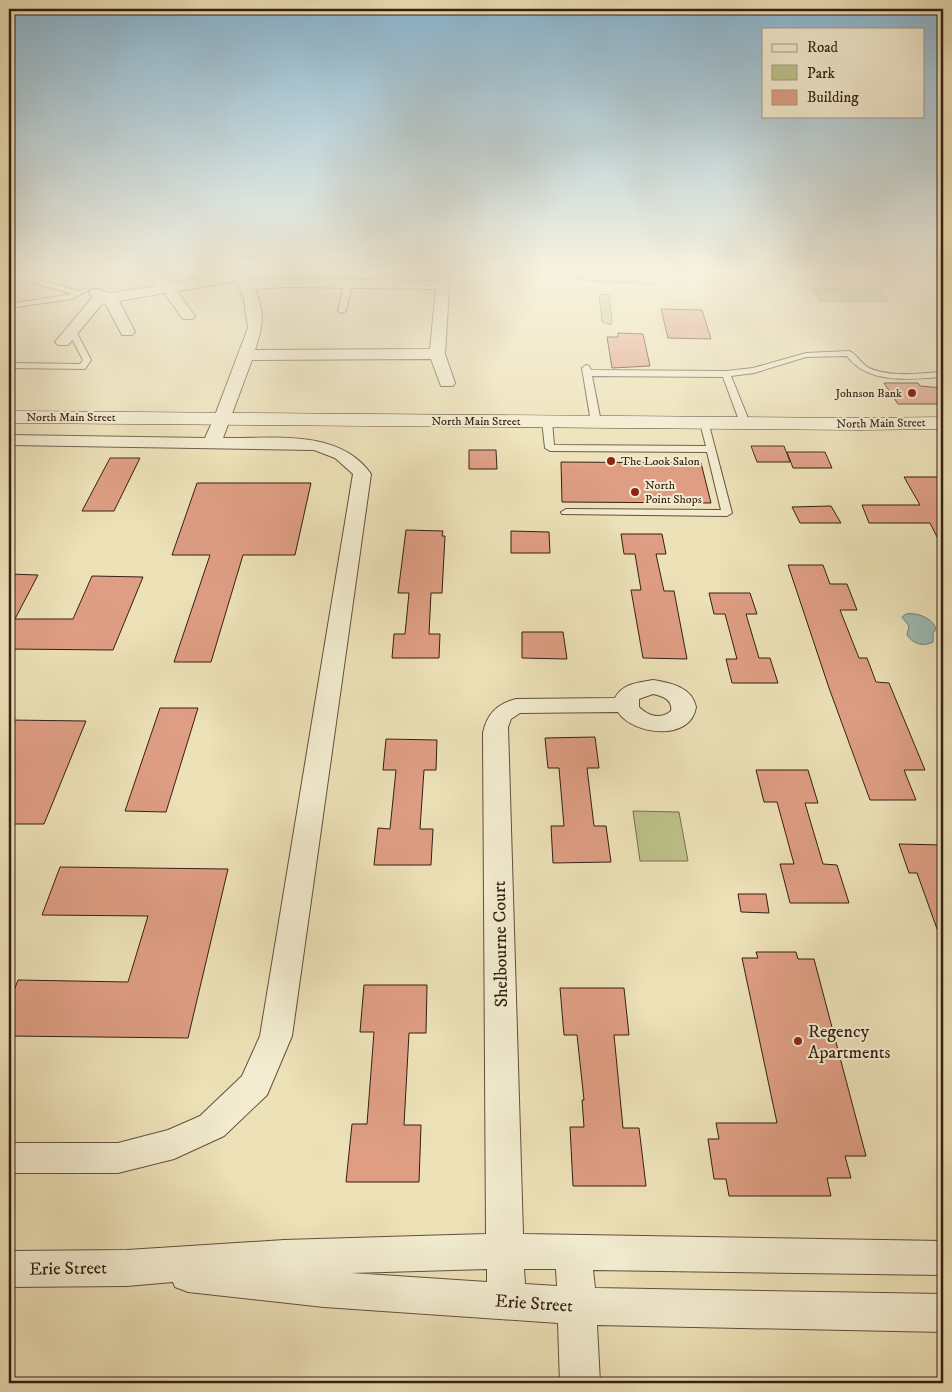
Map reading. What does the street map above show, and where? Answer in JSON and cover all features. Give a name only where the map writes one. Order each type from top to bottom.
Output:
[{"type":"main road","name":"North Main Street","points":[[9,417],[705,423],[943,423]]},
{"type":"street","points":[[212,442],[223,418],[252,338]]},
{"type":"street","points":[[438,338],[437,354],[447,383]]},
{"type":"street","points":[[246,355],[437,354]]},
{"type":"street","points":[[9,440],[314,445],[335,451],[353,462],[362,474],[276,1036],[255,1085],[212,1126],[174,1144],[118,1158],[9,1158]]},
{"type":"street","name":"Shelbourne Court","points":[[506,1301],[495,733],[497,722],[504,711],[516,706],[624,705]]},
{"type":"street","name":"Erie Street","points":[[9,1269],[127,1268],[284,1257],[506,1251],[943,1258]]},
{"type":"street","points":[[574,1253],[580,1383]]},
{"type":"street","name":"Erie Street","points":[[127,1268],[324,1289],[576,1306],[943,1313]]},
{"type":"lane","points":[[9,366],[82,367],[87,360],[70,338]]},
{"type":"lane","points":[[596,422],[587,370],[726,374],[754,370],[806,355],[849,353],[856,364],[874,373],[943,375]]},
{"type":"lane","points":[[683,363],[686,374]]},
{"type":"lane","points":[[726,374],[745,423]]},
{"type":"lane","points":[[547,421],[550,448],[711,449]]},
{"type":"lane","points":[[566,512],[727,513],[705,423]]},
{"type":"green space","points":[[633,811],[679,812],[688,861],[640,861]]},
{"type":"water","points":[[906,614],[919,615],[928,619],[934,625],[936,629],[933,633],[933,642],[922,644],[909,638],[907,635],[909,626],[902,617]]},
{"type":"building","points":[[607,338],[644,338],[650,366],[612,368]]},
{"type":"building","points":[[668,338],[711,338],[711,339]]},
{"type":"building","name":"Johnson Bank","points":[[884,383],[918,383],[920,386],[943,388],[943,404],[898,404]]},
{"type":"building","points":[[751,446],[784,446],[790,462],[757,462]]},
{"type":"building","points":[[469,450],[496,450],[497,469],[469,469]]},
{"type":"building","points":[[787,452],[825,452],[832,468],[793,468]]},
{"type":"building","points":[[110,458],[140,458],[114,511],[82,511]]},
{"type":"building","name":"North Point Shops","points":[[561,462],[701,463],[711,503],[562,502]]},
{"type":"building","points":[[904,477],[943,477],[943,549],[930,523],[869,523],[862,505],[920,505]]},
{"type":"building","points":[[197,483],[311,483],[295,555],[243,555],[211,662],[174,662],[210,555],[172,555]]},
{"type":"building","points":[[831,506],[841,523],[800,523],[792,507]]},
{"type":"building","points":[[406,530],[443,531],[442,536],[445,536],[442,593],[431,593],[429,634],[440,634],[439,658],[392,658],[394,634],[405,634],[409,593],[398,593]]},
{"type":"building","points":[[511,531],[549,532],[550,553],[511,553]]},
{"type":"building","points":[[621,534],[662,534],[666,554],[656,554],[664,591],[674,591],[687,659],[643,658],[631,590],[641,590],[635,554],[624,554]]},
{"type":"building","points":[[788,565],[823,565],[830,584],[847,584],[857,610],[840,610],[859,658],[867,658],[876,682],[889,683],[925,770],[904,770],[916,800],[870,800],[829,688]]},
{"type":"building","points":[[9,574],[38,575],[15,619],[73,619],[92,576],[143,577],[113,650],[9,649]]},
{"type":"building","points":[[709,593],[750,593],[757,614],[746,614],[759,658],[770,658],[778,683],[732,683],[726,659],[737,659],[725,614],[714,614]]},
{"type":"building","points":[[522,632],[563,632],[567,659],[522,658]]},
{"type":"building","points":[[160,708],[198,708],[166,812],[125,811]]},
{"type":"building","points":[[9,720],[86,721],[44,824],[9,824]]},
{"type":"building","points":[[595,737],[599,768],[587,768],[594,826],[606,826],[611,862],[553,863],[551,826],[564,826],[559,768],[548,768],[545,738]]},
{"type":"building","points":[[386,739],[437,740],[436,770],[424,770],[420,829],[433,829],[431,865],[374,865],[378,828],[390,829],[396,770],[383,770]]},
{"type":"building","points":[[756,770],[808,770],[818,803],[805,803],[823,864],[837,865],[849,903],[790,903],[780,864],[794,864],[777,802],[764,802]]},
{"type":"building","points":[[899,844],[943,845],[943,940],[941,940],[917,873],[909,873]]},
{"type":"building","points":[[60,867],[228,869],[188,1038],[9,1036],[9,1004],[18,980],[128,982],[148,916],[42,915]]},
{"type":"building","points":[[738,894],[766,894],[769,913],[741,912]]},
{"type":"building","name":"Regency Apartments","points":[[756,952],[796,952],[798,959],[814,959],[866,1156],[845,1156],[851,1178],[827,1178],[831,1196],[729,1196],[726,1179],[714,1179],[708,1139],[719,1139],[716,1123],[777,1123],[742,958],[758,958]]},
{"type":"building","points":[[364,985],[427,985],[426,1033],[409,1033],[404,1125],[421,1125],[419,1182],[346,1182],[352,1124],[367,1124],[374,1032],[360,1032]]},
{"type":"building","points":[[560,988],[624,988],[629,1035],[614,1035],[623,1128],[639,1128],[646,1186],[573,1186],[570,1127],[584,1127],[582,1100],[584,1100],[577,1035],[564,1035]]},
{"type":"place","name":"Johnson Bank","points":[[912,393]]},
{"type":"place","name":"The Look Salon","points":[[611,461]]},
{"type":"place","name":"North Point Shops","points":[[635,492]]},
{"type":"place","name":"Regency Apartments","points":[[798,1041]]}]
